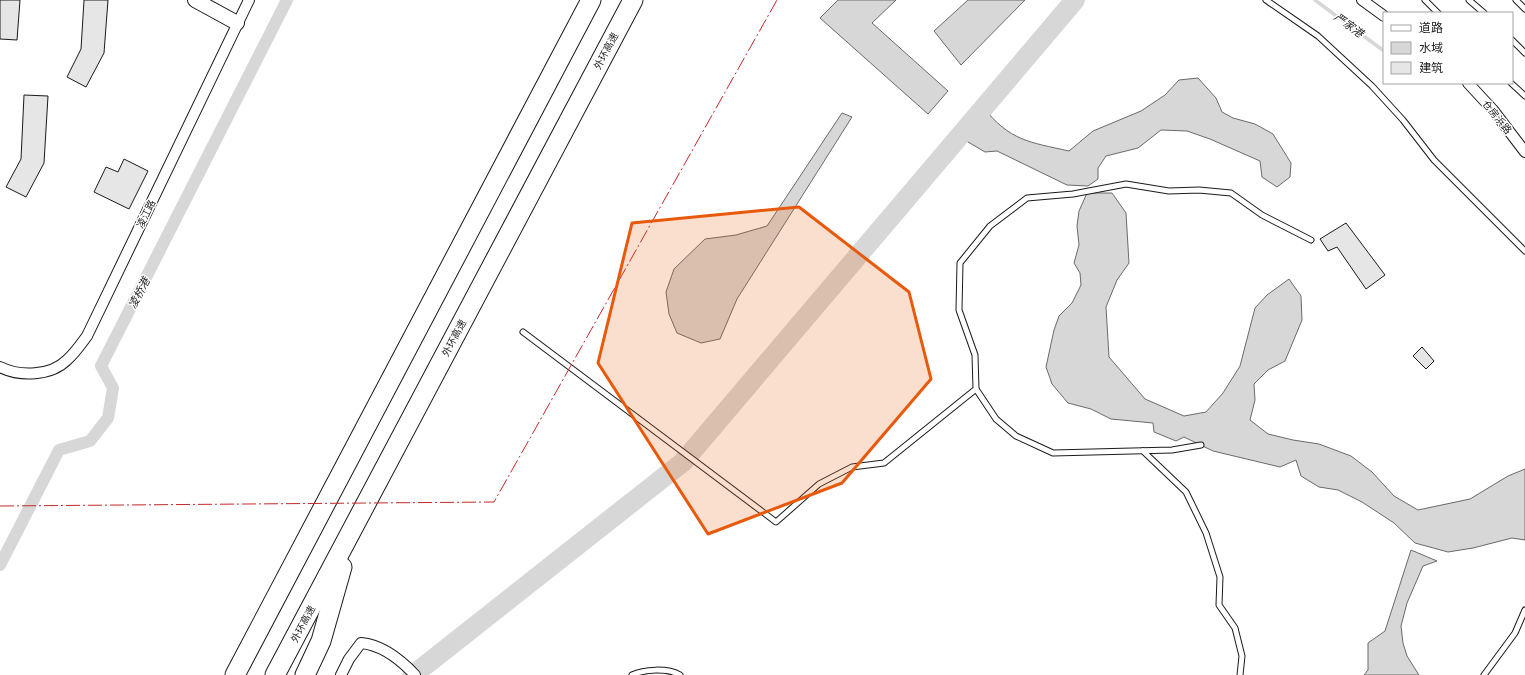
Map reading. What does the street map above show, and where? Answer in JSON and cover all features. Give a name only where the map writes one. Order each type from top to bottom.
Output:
[{"type":"highway","points":[[235,675],[591,0]]},
{"type":"highway","name":"外环高速","points":[[276,675],[633,0]]},
{"type":"highway","points":[[222,675],[325,505]]},
{"type":"highway","points":[[305,675],[321,641],[352,530]]},
{"type":"street","points":[[195,0],[237,22]]},
{"type":"street","name":"凌江路","points":[[0,367],[6,370],[32,374],[50,370],[67,361],[87,336],[237,22],[249,0]]},
{"type":"street","points":[[1362,0],[1383,15]]},
{"type":"street","name":"仓房浜路","points":[[1469,84],[1493,110],[1525,152]]},
{"type":"street","points":[[341,675],[349,659],[361,643],[368,643],[398,658],[415,675]]},
{"type":"lane","points":[[1266,0],[1318,36],[1372,86],[1403,120],[1434,160],[1525,251]]},
{"type":"lane","points":[[1425,0],[1437,12]]},
{"type":"lane","points":[[1469,0],[1483,12]]},
{"type":"lane","points":[[1516,0],[1525,9]]},
{"type":"lane","points":[[1513,41],[1525,53]]},
{"type":"lane","points":[[1512,84],[1525,96]]},
{"type":"lane","points":[[1200,445],[1172,450],[1053,453],[1016,436],[996,419],[976,389],[975,355],[960,310],[960,263],[990,226],[1027,198],[1073,194],[1126,184],[1169,191],[1199,190],[1230,193],[1262,215],[1312,240]]},
{"type":"lane","points":[[524,332],[776,522],[819,484],[852,466],[884,463],[976,389]]},
{"type":"lane","points":[[1143,451],[1186,492],[1206,533],[1220,578],[1219,605],[1235,628],[1242,656],[1240,675]]},
{"type":"lane","points":[[1484,675],[1515,633],[1525,610]]},
{"type":"lane","points":[[632,675],[638,672],[672,670],[680,675]]},
{"type":"highlighted area","points":[[799,207],[909,292],[931,379],[842,483],[708,534],[598,363],[632,223]]},
{"type":"water","points":[[838,0],[896,0],[872,23],[948,91],[928,114],[820,18]]},
{"type":"water","points":[[968,0],[1025,0],[961,65],[934,31]]},
{"type":"water","points":[[1198,78],[1216,98],[1222,112],[1233,118],[1255,124],[1273,134],[1291,163],[1290,177],[1277,187],[1262,177],[1260,161],[1210,139],[1187,131],[1161,130],[1138,148],[1106,156],[1098,168],[1098,179],[1088,186],[1067,185],[997,151],[985,152],[958,136],[983,107],[1002,127],[1021,138],[1042,145],[1069,151],[1093,131],[1141,111],[1165,95],[1179,80]]},
{"type":"water","points":[[842,113],[852,117],[737,299],[720,339],[701,343],[677,333],[669,314],[666,292],[674,269],[705,239],[736,235],[767,226]]},
{"type":"water","points":[[1087,193],[1112,193],[1126,213],[1129,263],[1117,280],[1106,307],[1109,357],[1145,399],[1184,416],[1206,412],[1223,393],[1240,366],[1255,308],[1267,295],[1289,279],[1301,296],[1302,320],[1285,361],[1268,370],[1254,384],[1255,400],[1250,420],[1268,434],[1319,444],[1351,456],[1372,472],[1394,496],[1418,510],[1470,499],[1508,476],[1525,469],[1525,540],[1512,538],[1473,548],[1448,552],[1415,543],[1394,523],[1362,502],[1338,490],[1319,487],[1301,476],[1296,460],[1280,467],[1213,451],[1184,437],[1176,441],[1154,432],[1153,423],[1111,419],[1091,409],[1068,403],[1052,384],[1046,367],[1054,330],[1059,316],[1072,303],[1081,285],[1080,273],[1074,263],[1079,245],[1077,226],[1079,211]]},
{"type":"water","points":[[1411,550],[1437,561],[1423,566],[1407,603],[1401,626],[1403,643],[1407,656],[1419,675],[1364,675],[1368,670],[1368,643],[1385,631]]},
{"type":"building","points":[[0,0],[20,0],[17,40],[0,39]]},
{"type":"building","points":[[84,0],[108,0],[104,53],[86,87],[67,77],[81,49]]},
{"type":"building","points":[[24,95],[48,96],[44,163],[26,197],[6,187],[21,159]]},
{"type":"building","points":[[124,159],[148,171],[129,209],[94,192],[106,167],[118,172]]},
{"type":"building","points":[[1346,223],[1385,275],[1366,289],[1337,247],[1328,251],[1320,239]]},
{"type":"building","points":[[1422,347],[1434,361],[1426,369],[1413,356]]},
{"type":"waterway","name":"凌桥港","points":[[0,565],[59,450],[90,441],[108,418],[113,388],[101,366],[287,0]]},
{"type":"waterway","points":[[413,675],[683,462],[1075,0]]},
{"type":"waterway","name":"严家港","points":[[1315,0],[1383,50]]},
{"type":"power","points":[[0,506],[494,502],[777,0]]}]
